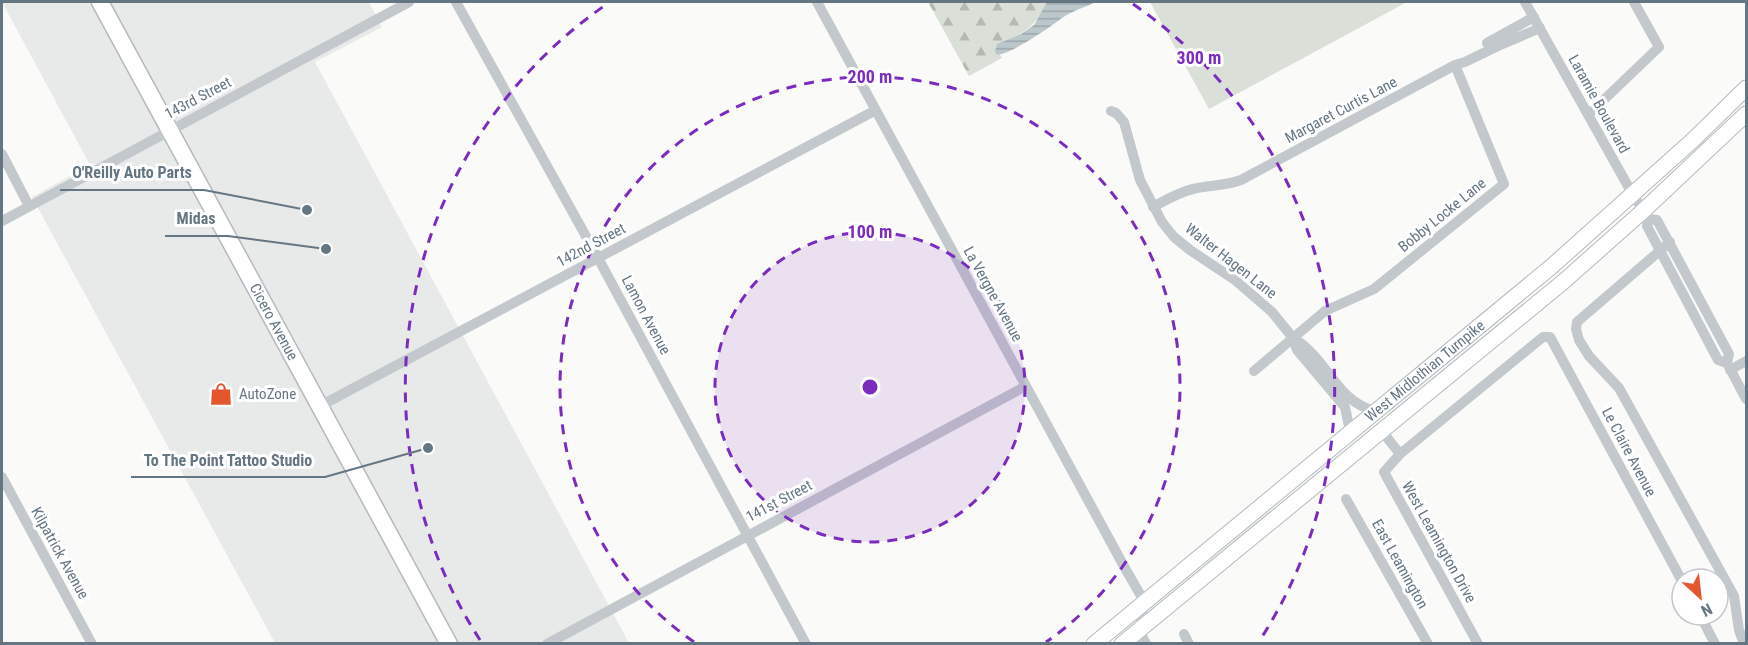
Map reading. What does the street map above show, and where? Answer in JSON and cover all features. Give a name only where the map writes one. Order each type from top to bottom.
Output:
[{"type":"main road","name":"Cicero Avenue","points":[[100,2],[449,644]]},
{"type":"main road","name":"West Midlothian Turnpike","points":[[1094,644],[1551,267],[1633,195],[1746,88]]},
{"type":"main road","name":"West Midlothian Turnpike","points":[[1122,644],[1142,637],[1381,430],[1646,215],[1746,114]]},
{"type":"main road","points":[[1369,416],[1381,430]]},
{"type":"street","name":"143rd Street","points":[[2,221],[409,2]]},
{"type":"street","name":"Lamon Avenue","points":[[456,2],[598,258],[806,644]]},
{"type":"street","name":"La Vergne Avenue","points":[[817,2],[1144,601]]},
{"type":"street","name":"Laramie Boulevard","points":[[1525,2],[1646,215],[1647,226],[1718,360],[1729,367]]},
{"type":"street","points":[[1588,115],[1659,47],[1634,2]]},
{"type":"street","points":[[1455,65],[1463,57],[1534,17]]},
{"type":"street","name":"Margaret Curtis Lane","points":[[1153,207],[1180,193],[1225,185],[1250,176],[1455,65],[1540,28]]},
{"type":"street","name":"Bobby Locke Lane","points":[[1293,338],[1332,306],[1374,289],[1504,184],[1455,65]]},
{"type":"street","name":"142nd Street","points":[[320,406],[876,110]]},
{"type":"street","name":"Walter Hagen Lane","points":[[1111,111],[1124,122],[1137,172],[1153,207],[1174,237],[1252,293],[1272,312],[1293,338],[1297,350],[1346,407],[1350,431]]},
{"type":"street","points":[[2,154],[30,206]]},
{"type":"street","name":"Laramie Boulevard","points":[[1646,215],[1657,220],[1670,242],[1729,354],[1729,367],[1746,399]]},
{"type":"street","points":[[1670,242],[1577,321],[1576,328],[1589,356],[1620,388],[1734,596],[1739,630],[1744,644]]},
{"type":"street","name":"Le Claire Avenue","points":[[1400,454],[1543,337],[1550,336],[1674,567]]},
{"type":"street","points":[[1254,370],[1293,338]]},
{"type":"street","name":"Walter Hagen Lane","points":[[1293,338],[1305,344],[1350,399],[1363,408],[1369,416]]},
{"type":"street","points":[[1729,367],[1746,361]]},
{"type":"street","name":"141st Street","points":[[547,644],[1026,386]]},
{"type":"street","points":[[1381,430],[1400,454]]},
{"type":"street","name":"West Leamington Drive","points":[[1400,454],[1384,472],[1478,644]]},
{"type":"street","name":"Kilpatrick Avenue","points":[[2,477],[92,644]]},
{"type":"street","name":"East Leamington","points":[[1346,499],[1428,644]]},
{"type":"street","points":[[1142,637],[1144,601]]},
{"type":"street","points":[[1706,627],[1715,644]]},
{"type":"shaded area","points":[[2,2],[369,2],[382,27],[315,62],[629,643],[275,643],[32,197],[90,165]]},
{"type":"shaded area","points":[[1047,2],[1096,2],[1074,11],[1020,45],[997,55],[995,52],[997,44],[1021,34],[1034,25]]},
{"type":"green space","points":[[928,2],[1047,2],[1030,27],[1003,41],[997,54],[1002,58],[969,76]]},
{"type":"green space","points":[[1150,2],[1407,2],[1209,109]]},
{"type":"place","name":"O'Reilly Auto Parts","points":[[307,210]]},
{"type":"place","name":"Midas","points":[[326,249]]},
{"type":"place","name":"AutoZone","points":[[221,394]]},
{"type":"place","name":"To The Point Tattoo Studio","points":[[428,448]]}]
